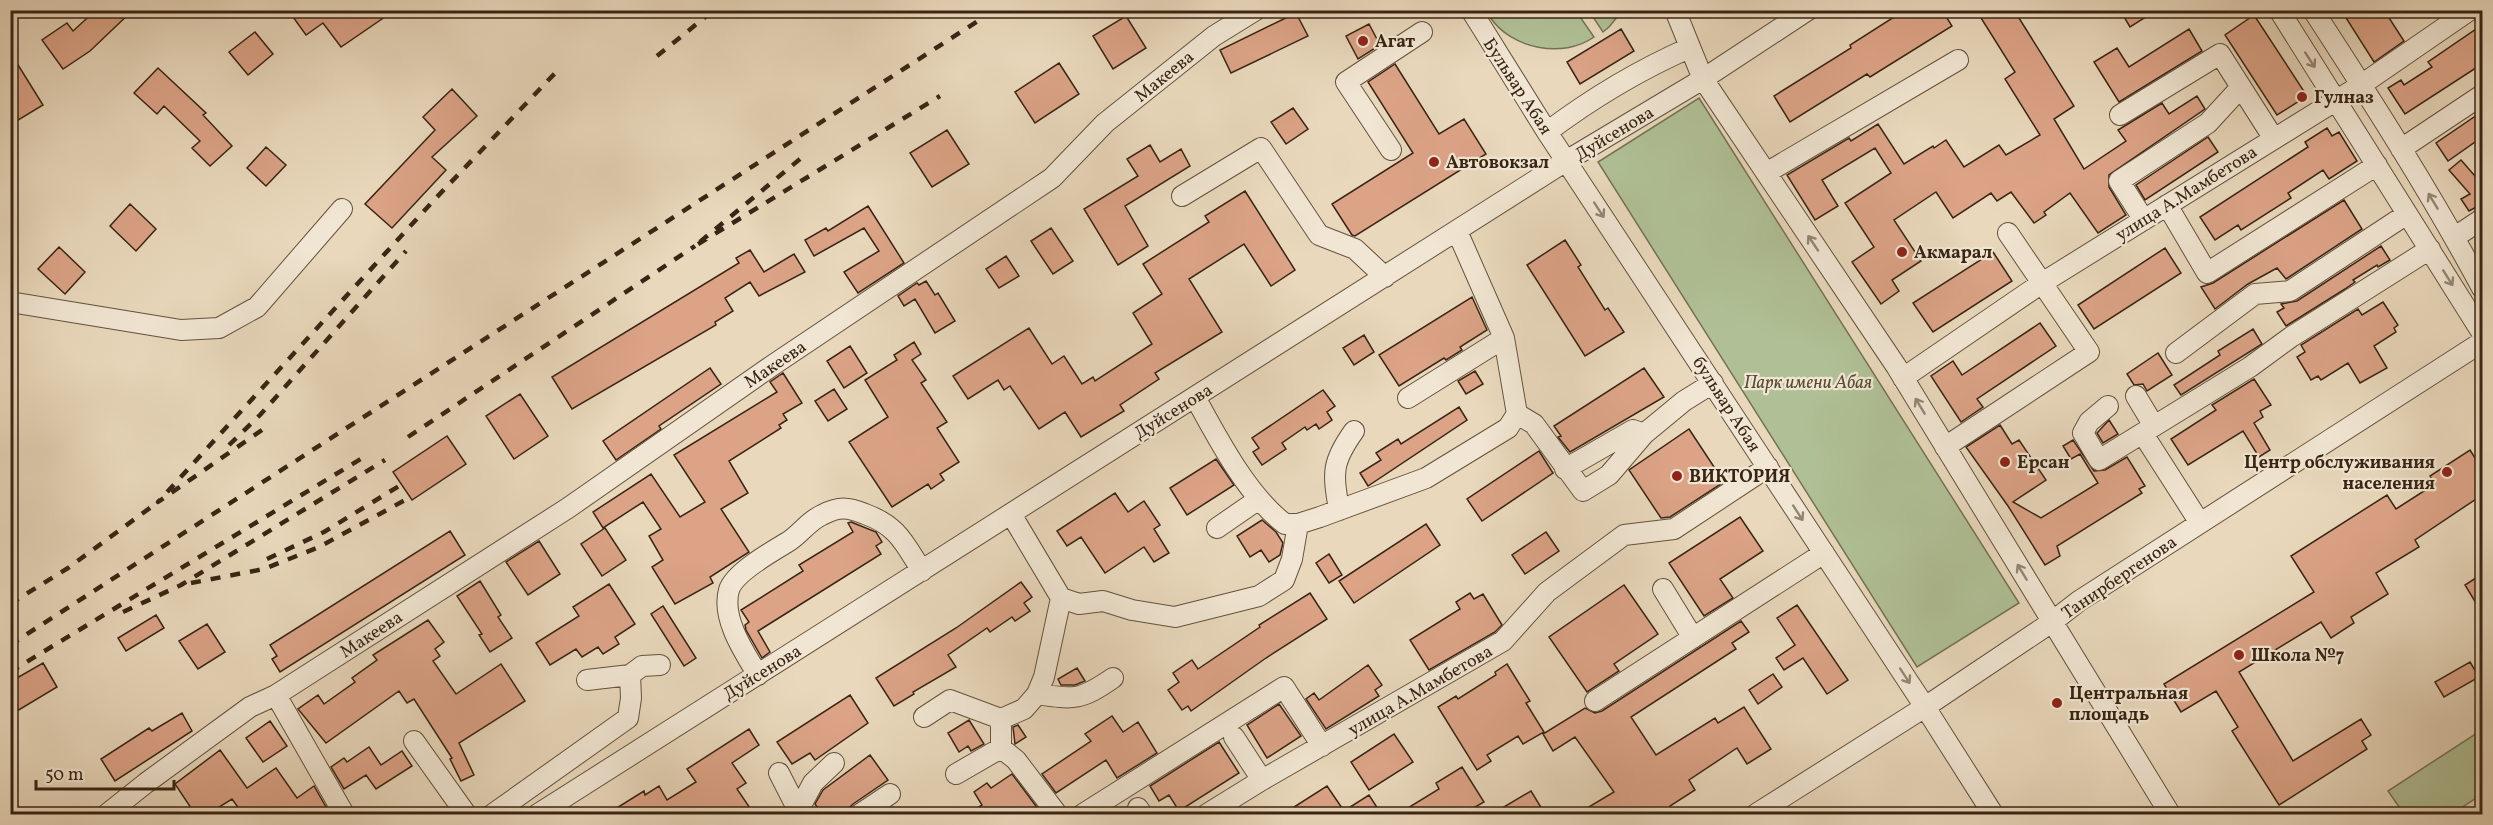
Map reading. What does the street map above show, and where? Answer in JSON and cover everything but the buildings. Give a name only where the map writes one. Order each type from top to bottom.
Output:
[{"type":"street","name":"Макеева","points":[[107,814],[250,707],[276,695],[568,508],[773,365],[1052,178],[1105,123],[1214,36],[1256,10]]},
{"type":"street","name":"Бульвар Абая","points":[[1471,10],[1566,161]]},
{"type":"street","points":[[1675,10],[1703,79],[1903,378],[2170,814]]},
{"type":"street","name":"Дуйсенова","points":[[538,814],[1566,161],[1703,79],[1808,10]]},
{"type":"street","points":[[2279,10],[2482,333]]},
{"type":"street","points":[[2313,10],[2455,237],[2482,288]]},
{"type":"street","name":"улица А.Мамбетова","points":[[1903,378],[2042,283],[2361,86],[2470,10]]},
{"type":"street","points":[[1391,150],[1346,82],[1422,32]]},
{"type":"street","points":[[1547,132],[1576,110],[1660,61],[1689,48]]},
{"type":"street","points":[[2120,115],[2220,54],[2274,139]]},
{"type":"street","points":[[1767,173],[1958,60]]},
{"type":"street","points":[[2144,220],[2119,181],[2208,123],[2241,87]]},
{"type":"street","points":[[2401,149],[2482,95]]},
{"type":"street","points":[[1182,196],[1261,148],[1319,235],[1355,249],[1385,277]]},
{"type":"street","name":"бульвар Абая","points":[[1566,161],[1993,814]]},
{"type":"street","points":[[2167,205],[2207,273],[2377,165]]},
{"type":"street","points":[[10,302],[181,330],[219,328],[257,307],[342,209]]},
{"type":"street","points":[[2176,353],[2255,294],[2290,291],[2407,214]]},
{"type":"street","points":[[2455,237],[2482,219]]},
{"type":"street","points":[[1196,397],[1215,433],[1259,499],[1285,524],[1298,524],[1426,478],[1508,428],[1517,414],[1504,338],[1456,231]]},
{"type":"street","points":[[1945,447],[2089,352],[2008,233]]},
{"type":"street","points":[[2108,406],[2089,422],[2083,433],[2099,460],[2430,249]]},
{"type":"street","points":[[1408,398],[1504,338]]},
{"type":"street","name":"Танирбергенова","points":[[1756,814],[1925,707],[2052,622],[2079,601],[2482,342]]},
{"type":"street","points":[[1517,414],[1534,424],[1583,491],[1610,475],[1644,434],[1684,401],[1713,383]]},
{"type":"street","points":[[2136,396],[2149,430],[2200,523]]},
{"type":"street","points":[[1339,510],[1334,474],[1340,450],[1354,430]]},
{"type":"street","points":[[1565,469],[1633,430],[1644,434]]},
{"type":"street","name":"улица А.Мамбетова","points":[[1207,814],[1503,641],[1547,592],[1624,535],[1674,529],[1768,467]]},
{"type":"street","points":[[1217,528],[1259,499]]},
{"type":"street","points":[[758,675],[735,639],[728,604],[729,589],[736,579],[770,552],[789,542],[820,515],[848,507],[884,521],[897,532],[922,571]]},
{"type":"street","points":[[1011,514],[1061,598],[1078,604],[1103,601],[1132,610],[1175,617],[1259,596],[1284,580],[1292,559],[1298,524]]},
{"type":"street","points":[[1595,701],[1824,553]]},
{"type":"street","points":[[1663,589],[1693,638]]},
{"type":"street","points":[[924,717],[950,700],[1001,719],[1024,709],[1037,694],[1044,677],[1061,598]]},
{"type":"street","points":[[587,680],[630,675],[642,666],[660,665]]},
{"type":"street","points":[[493,814],[628,718],[631,698],[630,675]]},
{"type":"street","points":[[1037,694],[1067,699],[1088,695],[1113,678]]},
{"type":"street","points":[[1083,814],[1284,687],[1322,746]]},
{"type":"street","points":[[276,695],[344,814]]},
{"type":"street","points":[[1001,719],[1001,748]]},
{"type":"street","points":[[1234,737],[1262,780]]},
{"type":"street","points":[[414,741],[465,814]]},
{"type":"street","points":[[956,774],[1001,748]]},
{"type":"street","points":[[1001,748],[1016,760],[1057,814]]},
{"type":"street","points":[[800,812],[813,783],[834,763]]},
{"type":"street","points":[[779,773],[800,812]]},
{"type":"street","points":[[860,814],[890,794]]},
{"type":"green space","points":[[1500,11],[1576,11],[1594,37],[1568,48],[1538,47],[1511,37],[1499,28],[1490,17]]},
{"type":"green space","points":[[1589,11],[1622,11],[1603,32]]},
{"type":"green space","name":"Парк имени Абая","points":[[1699,98],[2019,603],[1917,667],[1598,162]]},
{"type":"green space","points":[[2480,731],[2482,735],[2482,794],[2452,814],[2404,814],[2388,791]]},
{"type":"railway","points":[[657,56],[714,10]]},
{"type":"railway","points":[[10,645],[995,10]]},
{"type":"railway","points":[[262,430],[158,502],[435,199],[559,69]]},
{"type":"railway","points":[[800,159],[695,246],[940,96]]},
{"type":"railway","points":[[408,437],[695,246]]},
{"type":"railway","points":[[229,445],[260,415],[406,251]]},
{"type":"railway","points":[[10,672],[364,457]]},
{"type":"railway","points":[[123,612],[181,585],[385,460]]},
{"type":"railway","points":[[267,559],[324,532],[399,486]]},
{"type":"railway","points":[[191,583],[264,569],[319,547],[407,499]]},
{"type":"railway","points":[[10,604],[68,568],[158,502]]},
{"type":"place","name":"Агат","points":[[1363,41]]},
{"type":"place","name":"Гулназ","points":[[2302,97]]},
{"type":"place","name":"Автовокзал","points":[[1434,162]]},
{"type":"place","name":"Акмарал","points":[[1902,252]]},
{"type":"place","name":"Ерсан","points":[[2005,462]]},
{"type":"place","name":"Центр обслуживания населения","points":[[2447,472]]},
{"type":"place","name":"ВИКТОРИЯ","points":[[1677,476]]},
{"type":"place","name":"Школа №7","points":[[2239,655]]},
{"type":"place","name":"Центральная площадь","points":[[2057,703]]}]
